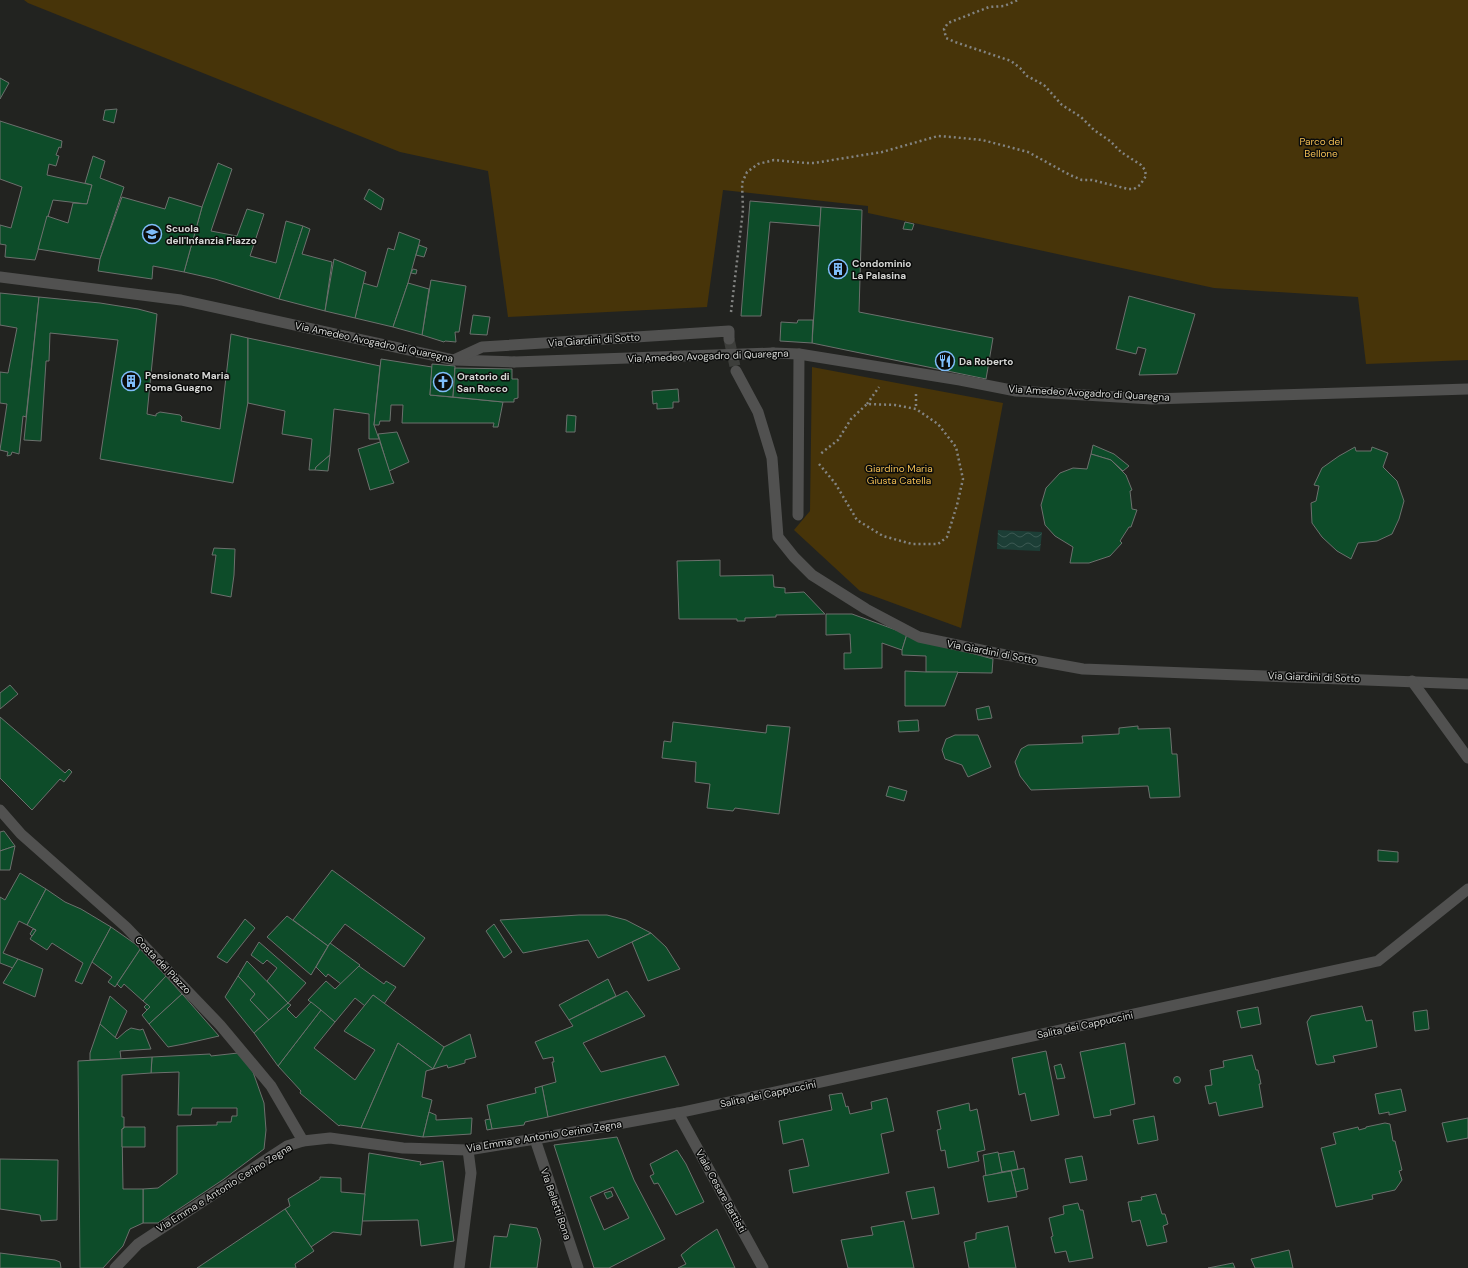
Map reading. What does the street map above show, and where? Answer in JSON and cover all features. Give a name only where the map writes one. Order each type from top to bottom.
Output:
[{"type":"street","name":"Via Amedeo Avogadro di Quaregna","points":[[0,277],[181,300],[454,360],[514,362],[773,353],[799,354],[960,380],[1016,391],[1152,399],[1468,389]]},
{"type":"street","name":"Via Giardini di Sotto","points":[[454,360],[482,347],[729,335]]},
{"type":"street","points":[[798,515],[799,354]]},
{"type":"street","name":"Via Giardini di Sotto","points":[[736,371],[758,412],[772,458],[778,537],[794,557],[812,575],[866,610],[919,637],[1083,669],[1468,684]]},
{"type":"street","points":[[1412,681],[1468,758]]},
{"type":"street","name":"Costa del Piazzo","points":[[0,810],[21,834],[126,927],[220,1025],[271,1086],[303,1141]]},
{"type":"street","name":"Salita dei Cappuccini","points":[[678,1113],[1378,961],[1468,889]]},
{"type":"street","name":"Via Emma e Antonio Cerino Zegna","points":[[115,1268],[138,1244],[287,1146],[303,1141],[330,1138],[403,1148],[468,1150],[678,1113]]},
{"type":"street","name":"Viale Cesare Battisti","points":[[678,1113],[763,1268]]},
{"type":"street","name":"Via Belletti Bona","points":[[535,1139],[578,1268]]},
{"type":"street","points":[[459,1268],[471,1173],[468,1150]]},
{"type":"path","points":[[729,335],[743,210],[742,183],[747,172],[758,164],[774,160],[814,163],[882,152],[938,136],[982,140],[1028,152],[1082,180],[1098,181],[1128,189],[1134,189],[1140,185],[1146,176],[1145,170],[1141,165],[1121,152],[1110,141],[1094,130],[1081,117],[1062,105],[1044,86],[1027,76],[1012,61],[946,38],[944,29],[948,23],[989,7],[1004,6],[1018,0]]},
{"type":"path","points":[[867,404],[895,405],[916,409],[938,424],[956,448],[963,479],[947,537],[938,544],[912,544],[884,536],[857,520],[835,483],[814,459],[838,440],[851,419],[867,404],[879,387]]},
{"type":"path","points":[[916,394],[916,409]]},
{"type":"green space","name":"Parco del Bellone","points":[[24,0],[1468,0],[1468,360],[1366,364],[1358,297],[1214,288],[868,213],[868,206],[723,190],[707,307],[508,317],[488,171],[400,152],[28,3]]},
{"type":"green space","name":"Giardino Maria Giusta Catella","points":[[812,367],[1003,403],[961,628],[860,591],[794,530],[810,511]]},
{"type":"water","points":[[998,530],[1042,532],[1040,551],[997,549]]},
{"type":"building","points":[[0,78],[9,83],[0,99]]},
{"type":"building","points":[[117,109],[114,123],[103,120],[105,110]]},
{"type":"building","points":[[0,121],[62,141],[61,148],[59,147],[56,155],[59,156],[56,166],[49,164],[47,175],[92,185],[87,204],[53,200],[35,260],[5,257],[6,245],[0,244],[0,225],[11,228],[22,187],[0,179]]},
{"type":"building","points":[[93,156],[105,161],[100,178],[124,187],[100,259],[38,249],[47,216],[68,223],[73,203],[87,204],[92,185],[85,183]]},
{"type":"building","points":[[218,163],[232,169],[211,231],[237,236],[247,209],[264,214],[250,256],[276,263],[286,221],[303,226],[279,299],[215,279],[184,272],[202,207]]},
{"type":"building","points":[[369,189],[384,199],[381,210],[364,199]]},
{"type":"building","name":"Scuola dell'Infanzia Piazzo","points":[[122,197],[165,209],[169,197],[202,207],[184,272],[153,266],[152,279],[98,271],[100,259]]},
{"type":"building","points":[[750,201],[821,207],[820,226],[770,222],[761,316],[741,316]]},
{"type":"building","name":"Condominio La Palasina","points":[[821,207],[862,210],[859,312],[993,338],[986,379],[812,343]]},
{"type":"building","points":[[905,222],[914,224],[912,230],[903,229]]},
{"type":"building","points":[[303,226],[310,229],[302,254],[332,262],[325,311],[279,299]]},
{"type":"building","points":[[399,232],[420,240],[408,283],[393,327],[355,318],[363,283],[377,287],[388,248],[394,250]]},
{"type":"building","points":[[419,245],[427,248],[424,257],[416,255]]},
{"type":"building","points":[[334,259],[366,272],[355,318],[325,311]]},
{"type":"building","points":[[413,269],[417,270],[416,274],[411,273]]},
{"type":"building","points":[[431,280],[466,286],[459,332],[455,332],[456,342],[444,342],[422,335]]},
{"type":"building","points":[[408,283],[429,289],[422,335],[393,327]]},
{"type":"building","points":[[0,293],[39,297],[26,417],[23,416],[19,454],[12,452],[11,455],[7,456],[8,452],[0,450],[7,404],[0,403],[0,372],[8,373],[17,328],[0,325]]},
{"type":"building","points":[[1129,296],[1195,314],[1177,374],[1139,375],[1146,349],[1138,347],[1136,354],[1116,349]]},
{"type":"building","name":"Pensionato Maria Poma Guagno","points":[[39,297],[100,303],[138,309],[157,314],[147,414],[156,416],[156,414],[160,412],[180,415],[182,417],[181,421],[220,429],[231,334],[248,338],[248,402],[233,483],[100,459],[118,340],[50,333],[49,361],[46,361],[41,441],[24,440]]},
{"type":"building","points":[[473,315],[490,317],[487,335],[470,334]]},
{"type":"building","points":[[798,320],[813,320],[812,343],[780,341],[781,322],[797,323]]},
{"type":"building","points":[[248,338],[380,366],[374,425],[379,439],[369,439],[369,414],[334,409],[330,455],[316,467],[315,470],[309,470],[312,439],[282,434],[285,411],[248,403]]},
{"type":"building","points":[[381,359],[432,367],[430,395],[503,402],[498,427],[493,427],[494,423],[402,423],[403,405],[391,405],[390,421],[380,421],[379,425],[374,425]]},
{"type":"building","name":"Oratorio di San Rocco","points":[[432,364],[455,366],[453,397],[430,395]]},
{"type":"building","points":[[455,368],[512,369],[512,379],[518,379],[518,398],[514,399],[514,402],[503,402],[453,397]]},
{"type":"building","points":[[678,389],[679,402],[673,402],[673,408],[657,409],[657,403],[653,404],[652,391]]},
{"type":"building","points":[[567,415],[576,416],[575,432],[566,432]]},
{"type":"building","points":[[397,432],[409,462],[389,471],[378,434]]},
{"type":"building","points":[[380,442],[394,483],[370,490],[358,449]]},
{"type":"building","points":[[1093,445],[1114,454],[1129,466],[1123,471],[1111,460],[1091,454]]},
{"type":"building","points":[[1355,447],[1356,451],[1371,451],[1372,447],[1388,453],[1383,467],[1397,481],[1404,501],[1399,519],[1392,534],[1377,541],[1358,543],[1351,559],[1337,551],[1322,537],[1312,523],[1311,503],[1316,501],[1319,486],[1314,485],[1322,468]]},
{"type":"building","points":[[1091,454],[1111,460],[1126,475],[1132,490],[1130,491],[1132,509],[1137,510],[1131,527],[1129,527],[1120,541],[1122,543],[1110,556],[1089,563],[1070,563],[1073,547],[1055,536],[1045,525],[1041,505],[1046,488],[1060,473],[1073,468],[1087,469]]},
{"type":"building","points":[[330,455],[328,471],[315,470],[316,467]]},
{"type":"building","points":[[214,548],[235,549],[231,597],[211,593],[216,555],[212,555]]},
{"type":"building","points":[[720,560],[720,576],[773,575],[774,587],[785,588],[785,593],[804,592],[825,614],[776,615],[776,617],[745,618],[745,621],[737,621],[737,619],[679,619],[677,561]]},
{"type":"building","points":[[826,614],[852,614],[907,634],[902,650],[882,643],[882,668],[844,669],[844,653],[851,653],[850,634],[826,635]]},
{"type":"building","points":[[907,634],[993,659],[992,673],[926,672],[926,656],[902,655]]},
{"type":"building","points":[[905,671],[958,672],[945,706],[905,706]]},
{"type":"building","points":[[10,685],[18,694],[0,709],[0,693]]},
{"type":"building","points":[[989,706],[992,718],[978,720],[976,709]]},
{"type":"building","points":[[0,717],[65,773],[69,769],[72,772],[64,782],[60,779],[32,810],[0,778]]},
{"type":"building","points":[[918,720],[919,731],[899,732],[898,721]]},
{"type":"building","points":[[673,722],[766,733],[767,725],[790,727],[779,814],[735,808],[733,811],[707,808],[710,784],[695,782],[696,762],[662,758],[664,741],[671,742]]},
{"type":"building","points":[[1138,726],[1138,729],[1170,728],[1172,754],[1177,754],[1180,797],[1150,798],[1148,786],[1031,790],[1020,776],[1015,762],[1021,749],[1028,745],[1083,743],[1082,736],[1119,734],[1119,728]]},
{"type":"building","points":[[955,735],[978,735],[991,767],[968,777],[962,765],[945,759],[942,750],[946,739]]},
{"type":"building","points":[[889,786],[907,791],[904,801],[886,796]]},
{"type":"building","points":[[4,831],[15,846],[0,851],[0,832]]},
{"type":"building","points":[[15,846],[10,870],[0,870],[0,851]]},
{"type":"building","points":[[1378,850],[1398,852],[1398,862],[1378,861]]},
{"type":"building","points":[[332,870],[425,938],[404,967],[345,924],[328,946],[293,920]]},
{"type":"building","points":[[20,873],[46,889],[27,925],[19,921],[3,953],[18,959],[13,968],[0,963],[0,897],[5,900]]},
{"type":"building","points":[[46,889],[65,902],[81,909],[111,927],[82,984],[75,981],[83,963],[52,943],[47,950],[30,939],[36,930],[27,925]]},
{"type":"building","points":[[579,915],[607,915],[626,920],[651,933],[598,958],[588,940],[523,953],[500,920]]},
{"type":"building","points":[[287,916],[328,946],[311,975],[267,937]]},
{"type":"building","points":[[245,919],[255,928],[227,963],[217,957]]},
{"type":"building","points":[[494,924],[512,952],[504,958],[486,931]]},
{"type":"building","points":[[111,927],[141,948],[115,987],[108,982],[112,977],[92,962]]},
{"type":"building","points":[[33,929],[36,930],[32,936],[30,934]]},
{"type":"building","points":[[651,933],[666,947],[680,969],[648,981],[632,942]]},
{"type":"building","points":[[259,942],[306,983],[288,1003],[267,981],[277,968],[267,960],[263,964],[251,955]]},
{"type":"building","points":[[330,943],[360,965],[341,984],[328,974],[326,977],[316,967]]},
{"type":"building","points":[[141,948],[166,976],[143,1001],[124,984],[121,988],[117,984]]},
{"type":"building","points":[[18,959],[43,969],[35,997],[3,983]]},
{"type":"building","points":[[247,961],[288,1003],[269,1020],[250,1000],[255,994],[238,976]]},
{"type":"building","points":[[359,966],[384,984],[386,981],[396,987],[384,1004],[373,995],[365,1006],[355,998],[335,1022],[308,1000],[326,981],[335,989]]},
{"type":"building","points":[[166,976],[182,994],[149,1024],[142,1015],[150,1007],[143,1001]]},
{"type":"building","points":[[238,976],[255,994],[250,1000],[269,1020],[254,1033],[225,997]]},
{"type":"building","points":[[608,979],[616,996],[569,1020],[559,1005]]},
{"type":"building","points":[[627,991],[645,1016],[583,1043],[601,1072],[665,1056],[679,1085],[548,1117],[542,1086],[556,1082],[552,1062],[554,1062],[553,1057],[543,1059],[535,1042],[573,1026],[569,1020]]},
{"type":"building","points":[[182,994],[219,1036],[168,1047],[149,1024]]},
{"type":"building","points":[[373,995],[444,1047],[433,1069],[398,1043],[361,1128],[339,1126],[300,1093],[301,1091],[278,1066],[321,1010],[335,1022],[314,1048],[355,1080],[375,1050],[344,1031]]},
{"type":"building","points":[[110,996],[127,1011],[115,1038],[100,1024]]},
{"type":"building","points":[[311,1002],[321,1010],[278,1066],[254,1033],[288,1003],[291,1005],[287,1009],[296,1018]]},
{"type":"building","points":[[147,1004],[150,1007],[147,1010],[144,1007]]},
{"type":"building","points":[[1362,1006],[1366,1021],[1372,1020],[1377,1047],[1333,1056],[1335,1062],[1318,1065],[1316,1064],[1307,1022],[1311,1016]]},
{"type":"building","points":[[1258,1007],[1261,1024],[1241,1028],[1237,1011]]},
{"type":"building","points":[[1427,1010],[1429,1029],[1415,1031],[1413,1012]]},
{"type":"building","points":[[100,1024],[117,1039],[131,1028],[140,1030],[143,1029],[151,1049],[120,1051],[121,1059],[90,1060],[90,1053]]},
{"type":"building","points":[[470,1034],[476,1057],[465,1060],[465,1063],[448,1068],[447,1065],[433,1069],[444,1047]]},
{"type":"building","points":[[398,1043],[433,1069],[426,1071],[422,1097],[432,1100],[423,1137],[361,1128]]},
{"type":"building","points":[[1125,1043],[1135,1104],[1110,1110],[1111,1115],[1094,1118],[1080,1052]]},
{"type":"building","points":[[1046,1051],[1059,1115],[1031,1121],[1025,1093],[1019,1095],[1012,1058]]},
{"type":"building","points":[[238,1053],[253,1072],[264,1103],[266,1130],[264,1149],[224,1179],[158,1223],[143,1223],[143,1189],[158,1188],[177,1174],[177,1126],[217,1125],[217,1122],[231,1122],[232,1116],[237,1116],[237,1108],[192,1108],[191,1115],[178,1115],[179,1072],[151,1073],[152,1057],[210,1054],[211,1056]]},
{"type":"building","points":[[1252,1055],[1256,1070],[1258,1070],[1261,1084],[1259,1084],[1263,1107],[1219,1116],[1216,1102],[1209,1104],[1205,1086],[1212,1085],[1210,1070],[1224,1067],[1223,1061]]},
{"type":"building","points":[[152,1057],[151,1073],[122,1075],[122,1117],[124,1117],[124,1128],[122,1129],[123,1189],[143,1189],[143,1223],[130,1229],[123,1246],[103,1268],[80,1268],[78,1061]]},
{"type":"building","points":[[1061,1064],[1065,1078],[1057,1079],[1054,1066]]},
{"type":"building","points":[[1177,1077],[1180,1080],[1177,1083],[1174,1080]]},
{"type":"building","points":[[542,1086],[548,1117],[525,1122],[524,1125],[492,1129],[487,1105],[536,1093],[535,1088]]},
{"type":"building","points":[[1401,1089],[1406,1111],[1389,1115],[1389,1112],[1379,1114],[1375,1094]]},
{"type":"building","points":[[842,1093],[846,1107],[848,1106],[850,1114],[872,1109],[871,1102],[887,1098],[894,1131],[881,1134],[889,1173],[793,1193],[789,1170],[809,1166],[803,1139],[783,1144],[779,1121],[832,1110],[829,1095]]},
{"type":"building","points":[[969,1103],[970,1111],[977,1109],[985,1150],[977,1152],[979,1161],[948,1168],[945,1150],[941,1151],[937,1130],[941,1129],[937,1111]]},
{"type":"building","points":[[429,1112],[436,1115],[436,1120],[472,1118],[471,1134],[423,1137]]},
{"type":"building","points":[[1154,1116],[1158,1140],[1138,1144],[1133,1120]]},
{"type":"building","points":[[1468,1118],[1468,1138],[1447,1142],[1442,1123]]},
{"type":"building","points":[[490,1119],[492,1129],[487,1130],[485,1120]]},
{"type":"building","points":[[1385,1123],[1390,1124],[1393,1141],[1395,1141],[1402,1170],[1399,1171],[1402,1180],[1395,1190],[1372,1195],[1373,1199],[1336,1207],[1321,1148],[1336,1144],[1333,1133],[1358,1127],[1359,1130]]},
{"type":"building","points":[[124,1127],[145,1127],[145,1147],[122,1147],[122,1129]]},
{"type":"building","points":[[617,1137],[634,1180],[665,1239],[609,1268],[594,1268],[554,1145]],"holes":[[[613,1187],[629,1218],[604,1230],[590,1197]]]},
{"type":"building","points":[[677,1150],[686,1164],[704,1202],[676,1215],[658,1183],[654,1184],[650,1176],[654,1174],[650,1164]]},
{"type":"building","points":[[1014,1151],[1018,1169],[1002,1172],[998,1154]]},
{"type":"building","points":[[998,1152],[1002,1172],[986,1176],[983,1155]]},
{"type":"building","points":[[369,1153],[421,1162],[420,1165],[443,1161],[454,1241],[421,1246],[418,1220],[362,1221]]},
{"type":"building","points":[[1082,1156],[1087,1180],[1070,1183],[1065,1159]]},
{"type":"building","points":[[0,1159],[58,1160],[57,1220],[41,1221],[40,1215],[0,1209]]},
{"type":"building","points":[[1024,1168],[1028,1189],[1016,1192],[1011,1171]]},
{"type":"building","points":[[1011,1171],[1017,1197],[988,1202],[983,1176]]},
{"type":"building","points":[[320,1177],[341,1178],[341,1192],[365,1194],[361,1235],[333,1232],[311,1247],[285,1209],[290,1206],[288,1199],[320,1179]]},
{"type":"building","points":[[934,1187],[939,1214],[912,1219],[906,1192]]},
{"type":"building","points":[[611,1191],[613,1196],[607,1199],[604,1193]]},
{"type":"building","points":[[1156,1194],[1162,1214],[1165,1214],[1168,1224],[1163,1226],[1167,1242],[1147,1246],[1140,1220],[1132,1222],[1128,1202],[1142,1200],[1141,1197]]},
{"type":"building","points":[[1078,1203],[1080,1210],[1083,1210],[1093,1258],[1069,1262],[1066,1251],[1055,1253],[1051,1237],[1053,1236],[1049,1218],[1064,1214],[1063,1206]]},
{"type":"building","points":[[285,1209],[314,1251],[295,1264],[296,1268],[197,1268]]},
{"type":"building","points":[[904,1221],[914,1268],[848,1268],[841,1240],[873,1235],[871,1227]]},
{"type":"building","points":[[510,1224],[537,1228],[541,1240],[537,1268],[490,1268],[494,1236],[507,1237]]},
{"type":"building","points":[[1008,1226],[1016,1268],[969,1268],[964,1242],[976,1239],[976,1233]]},
{"type":"building","points":[[717,1229],[735,1268],[678,1268],[686,1264],[681,1255]]},
{"type":"building","points":[[1289,1250],[1293,1268],[1255,1268],[1251,1259]]},
{"type":"building","points":[[0,1253],[55,1260],[60,1262],[61,1268],[0,1268]]},
{"type":"building","points":[[1233,1263],[1235,1268],[1208,1268]]},
{"type":"tunnel","points":[[729,339],[736,371]]},
{"type":"place","name":"Scuola dell'Infanzia Piazzo","points":[[152,234]]},
{"type":"place","name":"Condominio La Palasina","points":[[838,269]]},
{"type":"place","name":"Da Roberto","points":[[945,361]]},
{"type":"place","name":"Pensionato Maria Poma Guagno","points":[[131,381]]},
{"type":"place","name":"Oratorio di San Rocco","points":[[443,382]]}]
